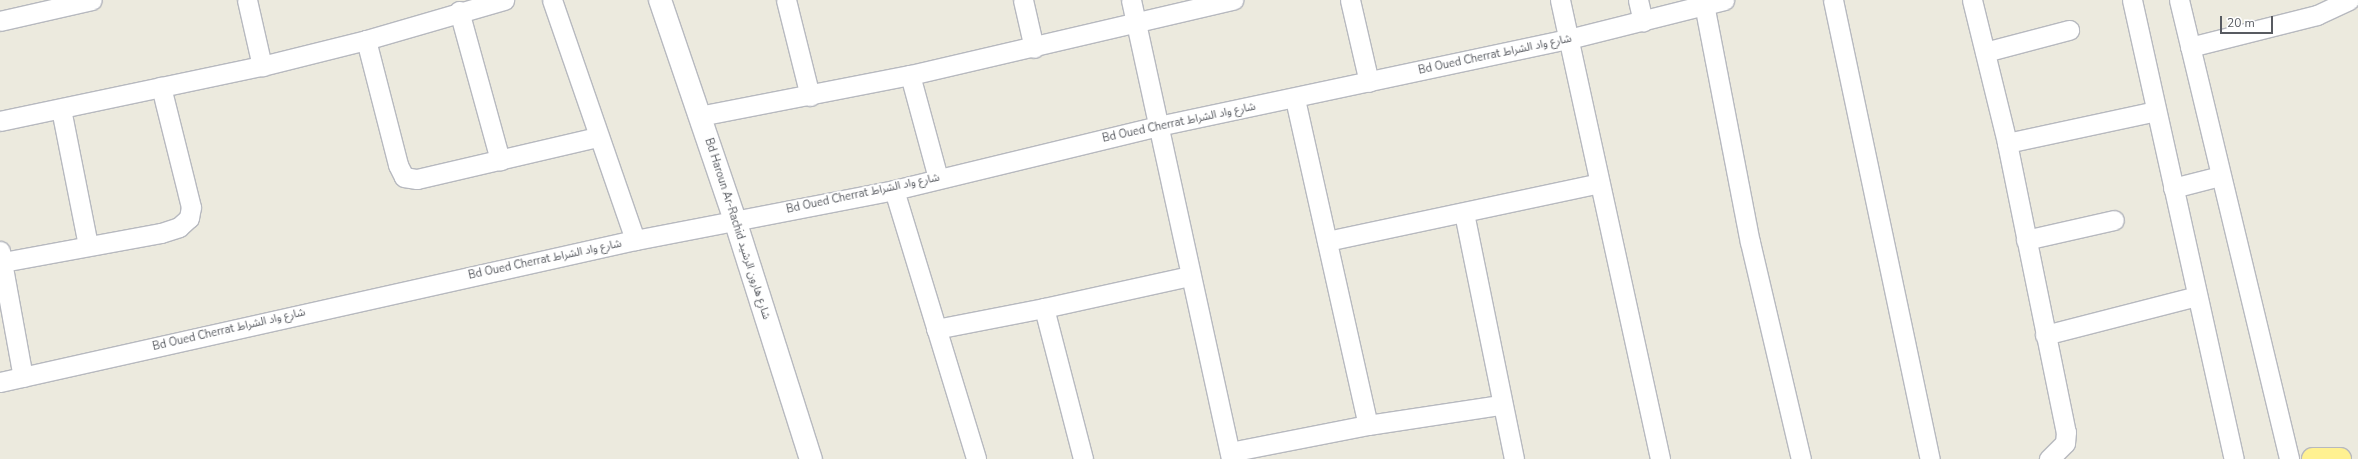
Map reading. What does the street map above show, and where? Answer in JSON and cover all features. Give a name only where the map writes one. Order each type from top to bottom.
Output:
[{"type":"highway","points":[[2313,459],[2340,459]]},
{"type":"street","points":[[0,21],[92,0]]},
{"type":"street","points":[[246,0],[262,66]]},
{"type":"street","points":[[0,121],[262,66],[366,40],[458,11],[504,0]]},
{"type":"street","points":[[552,0],[597,137],[635,240]]},
{"type":"street","name":"Bd Haroun Ar-Rachid شارع هارون الرشيد","points":[[660,0],[735,220],[811,459]]},
{"type":"street","points":[[786,0],[810,96]]},
{"type":"street","points":[[1023,0],[1034,48]]},
{"type":"street","points":[[1131,0],[1230,456],[1368,425],[1500,405]]},
{"type":"street","points":[[699,116],[810,96],[1034,48],[1229,0]]},
{"type":"street","points":[[1350,0],[1369,82]]},
{"type":"street","points":[[1560,0],[1660,459]]},
{"type":"street","points":[[1638,0],[1643,21]]},
{"type":"street","points":[[1833,0],[1930,459]]},
{"type":"street","points":[[1972,0],[2006,143],[2044,335],[2066,432],[2064,443],[2056,455],[2049,459]]},
{"type":"street","points":[[2132,0],[2234,459]]},
{"type":"street","points":[[2179,0],[2289,459]]},
{"type":"street","points":[[2190,47],[2317,15],[2349,0]]},
{"type":"street","points":[[1718,1],[1750,242],[1801,459]]},
{"type":"street","name":"Bd Oued Cherrat شارع واد الشراط","points":[[0,382],[635,240],[894,190],[938,178],[1158,126],[1295,99],[1569,40],[1718,1]]},
{"type":"street","points":[[458,11],[500,160]]},
{"type":"street","points":[[1985,52],[2069,30]]},
{"type":"street","points":[[366,40],[398,165],[404,177],[417,179],[597,137]]},
{"type":"street","points":[[910,75],[938,178]]},
{"type":"street","points":[[23,377],[1,256],[161,232],[178,227],[189,218],[191,207],[162,86]]},
{"type":"street","points":[[1295,99],[1368,425]]},
{"type":"street","points":[[62,109],[88,244]]},
{"type":"street","points":[[2006,143],[2156,111]]},
{"type":"street","points":[[2173,188],[2220,176]]},
{"type":"street","points":[[1327,241],[1599,184]]},
{"type":"street","points":[[894,190],[976,459]]},
{"type":"street","points":[[1464,213],[1500,405],[1514,459]]},
{"type":"street","points":[[2026,240],[2114,220]]},
{"type":"street","points":[[936,329],[1044,308],[1190,276]]},
{"type":"street","points":[[2044,335],[2197,296]]},
{"type":"street","points":[[1044,308],[1083,459]]}]
